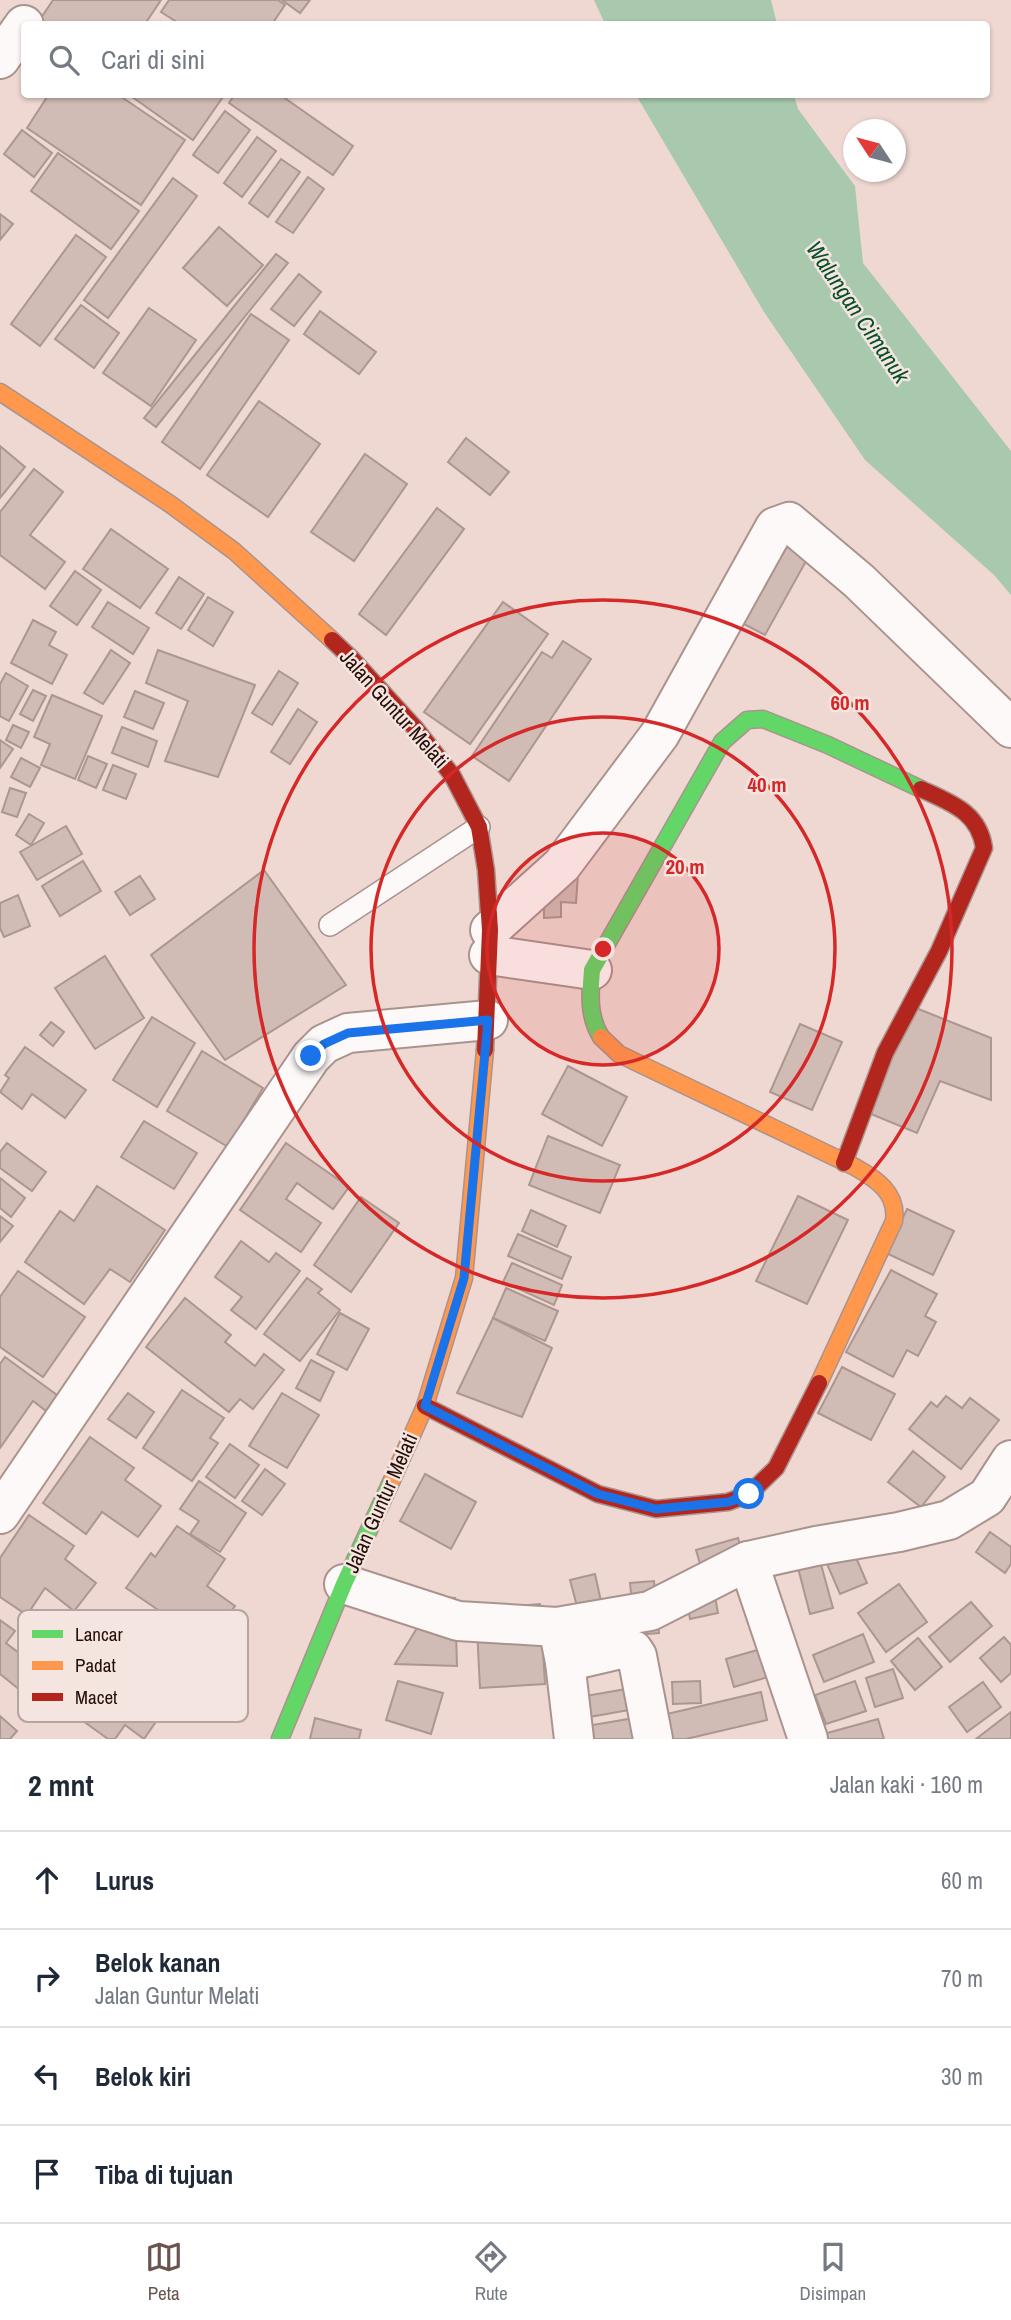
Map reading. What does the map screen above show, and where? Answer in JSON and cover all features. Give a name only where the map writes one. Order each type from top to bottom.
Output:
[{"type":"street","points":[[28,21],[42,0]]},
{"type":"street","points":[[0,59],[21,30]]},
{"type":"street","name":"Jalan Guntur Melati","points":[[0,393],[170,504],[234,551],[351,659],[416,729],[452,775],[479,827],[486,870],[490,943],[488,1020],[464,1278],[425,1406],[344,1584],[280,1739]]},
{"type":"street","points":[[592,971],[490,943],[562,865],[660,734],[775,527],[782,523],[789,522],[859,581],[1009,736]]},
{"type":"street","points":[[425,1406],[598,1494],[656,1509],[729,1502],[749,1494],[775,1468],[824,1373],[894,1221],[897,1210],[894,1200],[870,1176],[605,1045],[592,1020],[589,1002],[592,971],[722,743],[747,720],[763,719],[828,745],[970,813],[983,835],[984,848],[939,951],[885,1053],[844,1163]]},
{"type":"street","points":[[0,1514],[311,1056],[324,1044],[348,1033],[488,1020]]},
{"type":"street","points":[[561,1644],[650,1611],[748,1560],[949,1520],[987,1497],[1011,1460]]},
{"type":"street","points":[[748,1560],[808,1739]]},
{"type":"street","points":[[344,1584],[458,1621],[561,1644],[633,1650],[637,1656],[653,1739]]},
{"type":"street","points":[[561,1644],[574,1739]]},
{"type":"lane","points":[[330,925],[479,827]]},
{"type":"water","points":[[594,0],[771,0],[776,21],[604,21]]},
{"type":"water","name":"Walungan Cimanuk","points":[[638,98],[795,98],[798,109],[843,170],[843,182],[852,182],[855,186],[863,263],[1011,451],[1011,595],[994,575],[865,460],[764,312]]},
{"type":"building","points":[[53,0],[161,0],[147,21],[39,21]]},
{"type":"building","points":[[169,0],[278,0],[285,5],[274,21],[175,21],[161,12]]},
{"type":"building","points":[[282,0],[310,0],[300,13]]},
{"type":"building","points":[[46,98],[123,98],[185,140],[141,205],[27,128]]},
{"type":"building","points":[[134,98],[222,98],[193,140]]},
{"type":"building","points":[[232,98],[285,98],[353,146],[333,175],[229,103]]},
{"type":"building","points":[[225,111],[250,130],[218,173],[193,155]]},
{"type":"building","points":[[22,130],[52,153],[34,177],[4,154]]},
{"type":"building","points":[[257,137],[276,151],[242,197],[224,183]]},
{"type":"building","points":[[58,153],[139,211],[111,249],[31,191]]},
{"type":"building","points":[[281,159],[300,172],[268,217],[249,203]]},
{"type":"building","points":[[308,177],[324,189],[293,233],[276,222]]},
{"type":"building","points":[[173,178],[197,196],[108,318],[84,300]]},
{"type":"building","points":[[0,214],[13,224],[0,240]]},
{"type":"building","points":[[219,227],[263,265],[227,306],[183,268]]},
{"type":"building","points":[[76,235],[106,257],[40,346],[11,324]]},
{"type":"building","points":[[276,254],[288,263],[156,427],[144,418]]},
{"type":"building","points":[[299,274],[321,292],[294,326],[271,309]]},
{"type":"building","points":[[81,305],[119,333],[94,368],[55,339]]},
{"type":"building","points":[[149,308],[196,340],[151,406],[103,373]]},
{"type":"building","points":[[320,311],[376,352],[359,374],[304,334]]},
{"type":"building","points":[[251,314],[289,340],[200,469],[162,442]]},
{"type":"building","points":[[259,401],[320,444],[268,517],[207,475]]},
{"type":"building","points":[[466,438],[509,472],[490,495],[448,462]]},
{"type":"building","points":[[0,446],[25,467],[0,498]]},
{"type":"building","points":[[365,454],[407,484],[354,561],[311,532]]},
{"type":"building","points":[[34,469],[63,492],[30,535],[65,562],[45,589],[0,555],[0,512]]},
{"type":"building","points":[[437,508],[464,529],[386,635],[359,614]]},
{"type":"building","points":[[111,529],[168,569],[140,608],[83,569]]},
{"type":"building","points":[[779,537],[810,554],[765,635],[734,619]]},
{"type":"building","points":[[75,571],[101,590],[77,625],[50,606]]},
{"type":"building","points":[[179,577],[204,594],[181,629],[156,613]]},
{"type":"building","points":[[208,597],[233,612],[213,646],[188,630]]},
{"type":"building","points":[[108,602],[149,628],[133,654],[92,627]]},
{"type":"building","points":[[503,602],[548,634],[470,744],[424,712]]},
{"type":"building","points":[[33,620],[56,632],[49,645],[67,655],[52,684],[11,663]]},
{"type":"building","points":[[563,641],[591,659],[509,781],[472,756],[542,652],[552,658]]},
{"type":"building","points":[[111,650],[130,663],[103,704],[84,693]]},
{"type":"building","points":[[158,650],[255,685],[218,777],[165,761],[188,701],[146,683]]},
{"type":"building","points":[[279,671],[298,683],[272,725],[252,713]]},
{"type":"building","points":[[6,673],[28,686],[9,721],[0,716],[0,684]]},
{"type":"building","points":[[33,690],[46,696],[33,721],[20,714]]},
{"type":"building","points":[[135,691],[164,703],[153,729],[124,717]]},
{"type":"building","points":[[52,695],[102,716],[75,779],[41,765],[50,744],[34,737]]},
{"type":"building","points":[[298,709],[317,722],[290,764],[271,752]]},
{"type":"building","points":[[13,725],[29,732],[21,748],[6,740]]},
{"type":"building","points":[[122,727],[157,741],[148,767],[112,753]]},
{"type":"building","points":[[0,740],[13,749],[0,768]]},
{"type":"building","points":[[88,756],[107,764],[96,788],[78,780]]},
{"type":"building","points":[[21,758],[40,768],[30,787],[11,777]]},
{"type":"building","points":[[113,765],[136,774],[126,799],[103,790]]},
{"type":"building","points":[[10,788],[26,793],[17,817],[2,812]]},
{"type":"building","points":[[29,814],[44,823],[31,845],[16,835]]},
{"type":"building","points":[[66,826],[82,854],[37,880],[20,852]]},
{"type":"building","points":[[83,861],[101,891],[60,916],[42,886]]},
{"type":"building","points":[[264,870],[346,985],[225,1060],[151,955]]},
{"type":"building","points":[[578,874],[576,903],[561,902],[561,917],[544,918],[544,900]]},
{"type":"building","points":[[140,876],[155,899],[130,915],[115,892]]},
{"type":"building","points":[[18,895],[30,926],[4,937],[0,928],[0,903]]},
{"type":"building","points":[[105,956],[144,1018],[95,1049],[55,988]]},
{"type":"building","points":[[911,1006],[991,1038],[991,1100],[940,1081],[917,1133],[866,1112]]},
{"type":"building","points":[[152,1017],[195,1043],[157,1107],[113,1080]]},
{"type":"building","points":[[51,1022],[64,1032],[53,1046],[40,1035]]},
{"type":"building","points":[[800,1024],[842,1042],[812,1110],[770,1092]]},
{"type":"building","points":[[25,1047],[86,1090],[65,1118],[32,1094],[22,1109],[0,1092],[9,1078],[5,1075]]},
{"type":"building","points":[[202,1051],[263,1088],[228,1147],[167,1111]]},
{"type":"building","points":[[568,1066],[627,1097],[602,1146],[542,1114]]},
{"type":"building","points":[[144,1121],[197,1153],[174,1189],[121,1157]]},
{"type":"building","points":[[548,1136],[620,1165],[600,1213],[529,1185]]},
{"type":"building","points":[[7,1143],[46,1172],[32,1191],[0,1168],[0,1152]]},
{"type":"building","points":[[286,1143],[349,1187],[333,1209],[297,1183],[286,1199],[321,1223],[301,1252],[240,1210]]},
{"type":"building","points":[[0,1178],[25,1198],[11,1217],[0,1208]]},
{"type":"building","points":[[97,1186],[165,1230],[130,1282],[110,1269],[84,1304],[25,1262],[60,1211],[74,1221]]},
{"type":"building","points":[[798,1196],[848,1220],[807,1304],[756,1281]]},
{"type":"building","points":[[361,1197],[399,1223],[351,1292],[314,1265]]},
{"type":"building","points":[[907,1209],[954,1231],[933,1275],[886,1253]]},
{"type":"building","points":[[531,1210],[566,1226],[557,1247],[522,1231]]},
{"type":"building","points":[[0,1216],[13,1226],[0,1242]]},
{"type":"building","points":[[518,1234],[571,1257],[562,1279],[508,1256]]},
{"type":"building","points":[[241,1241],[269,1262],[276,1253],[300,1271],[256,1329],[231,1310],[242,1297],[215,1277]]},
{"type":"building","points":[[512,1263],[562,1285],[554,1305],[503,1282]]},
{"type":"building","points":[[891,1270],[937,1294],[925,1316],[936,1322],[918,1356],[907,1350],[893,1377],[846,1352]]},
{"type":"building","points":[[18,1271],[85,1317],[43,1377],[0,1347],[0,1297]]},
{"type":"building","points":[[307,1278],[322,1289],[318,1293],[340,1310],[300,1361],[264,1334]]},
{"type":"building","points":[[506,1288],[558,1311],[545,1341],[493,1318]]},
{"type":"building","points":[[185,1298],[231,1335],[225,1342],[255,1366],[264,1354],[284,1370],[253,1409],[240,1399],[229,1412],[146,1347]]},
{"type":"building","points":[[340,1313],[369,1329],[347,1370],[317,1354]]},
{"type":"building","points":[[493,1318],[552,1348],[522,1417],[457,1393]]},
{"type":"building","points":[[5,1357],[57,1395],[46,1411],[33,1401],[0,1448],[0,1364]]},
{"type":"building","points":[[311,1360],[334,1372],[320,1401],[296,1388]]},
{"type":"building","points":[[842,1367],[895,1394],[871,1440],[818,1413]]},
{"type":"building","points":[[182,1390],[224,1418],[210,1438],[218,1443],[192,1481],[143,1448]]},
{"type":"building","points":[[128,1393],[154,1412],[136,1438],[108,1419]]},
{"type":"building","points":[[282,1393],[319,1415],[287,1468],[249,1446]]},
{"type":"building","points":[[946,1396],[962,1408],[970,1398],[999,1420],[961,1469],[909,1429],[931,1402],[937,1407]]},
{"type":"building","points":[[90,1437],[134,1468],[125,1480],[161,1506],[138,1537],[102,1512],[86,1534],[43,1503]]},
{"type":"building","points":[[230,1444],[259,1465],[235,1498],[206,1477]]},
{"type":"building","points":[[913,1451],[945,1477],[921,1507],[888,1482]]},
{"type":"building","points":[[265,1469],[285,1484],[262,1515],[242,1501]]},
{"type":"building","points":[[425,1474],[476,1502],[451,1549],[400,1521]]},
{"type":"building","points":[[199,1481],[246,1513],[220,1552],[190,1534],[199,1521],[180,1509]]},
{"type":"building","points":[[29,1515],[74,1546],[65,1559],[96,1583],[75,1610],[45,1588],[30,1610],[20,1610],[0,1597],[0,1558]]},
{"type":"building","points":[[842,1525],[867,1583],[840,1594],[815,1536]]},
{"type":"building","points":[[177,1526],[225,1559],[207,1586],[235,1606],[232,1610],[158,1610],[126,1588],[151,1553],[155,1557]]},
{"type":"building","points":[[990,1532],[1011,1547],[1011,1564],[1005,1573],[976,1552]]},
{"type":"building","points":[[738,1538],[748,1572],[706,1584],[696,1550]]},
{"type":"building","points":[[814,1539],[833,1608],[810,1614],[792,1545]]},
{"type":"building","points":[[595,1574],[602,1606],[578,1610],[570,1580]]},
{"type":"building","points":[[654,1581],[659,1633],[635,1635],[630,1583]]},
{"type":"building","points":[[899,1584],[927,1622],[886,1652],[858,1613]]},
{"type":"building","points":[[714,1591],[718,1613],[690,1619],[686,1596]]},
{"type":"building","points":[[436,1597],[455,1598],[457,1666],[395,1664]]},
{"type":"building","points":[[971,1602],[992,1626],[950,1662],[929,1637]]},
{"type":"building","points":[[540,1604],[545,1684],[480,1688],[476,1609]]},
{"type":"building","points":[[0,1620],[15,1631],[6,1643],[18,1652],[18,1688],[0,1674]]},
{"type":"building","points":[[863,1634],[874,1662],[824,1682],[813,1655]]},
{"type":"building","points":[[1004,1637],[1011,1645],[1011,1673],[1001,1682],[980,1658]]},
{"type":"building","points":[[918,1638],[942,1667],[915,1690],[891,1661]]},
{"type":"building","points":[[768,1647],[775,1675],[734,1687],[726,1659]]},
{"type":"building","points":[[893,1669],[903,1698],[875,1707],[866,1678]]},
{"type":"building","points":[[398,1681],[443,1693],[431,1734],[386,1720]]},
{"type":"building","points":[[700,1681],[701,1703],[673,1704],[672,1682]]},
{"type":"building","points":[[855,1681],[866,1711],[826,1724],[815,1695]]},
{"type":"building","points":[[983,1682],[1001,1707],[967,1732],[949,1707]]},
{"type":"building","points":[[632,1688],[635,1709],[578,1719],[574,1698]]},
{"type":"building","points":[[761,1692],[767,1720],[686,1739],[673,1739],[667,1714]]},
{"type":"building","points":[[1011,1712],[1011,1739],[976,1739]]},
{"type":"building","points":[[0,1716],[17,1731],[10,1739],[0,1739]]},
{"type":"building","points":[[640,1717],[643,1739],[576,1739],[575,1728]]},
{"type":"building","points":[[315,1718],[361,1730],[359,1739],[310,1739]]},
{"type":"building","points":[[878,1719],[884,1739],[821,1739],[820,1735]]},
{"type":"building","points":[[84,1722],[156,1722],[144,1739],[125,1725],[115,1739],[108,1739]]},
{"type":"traffic: fast","points":[[601,1037],[592,1013],[592,970],[722,742],[747,720],[763,719],[828,745],[921,789]]},
{"type":"traffic: fast","points":[[280,1739],[344,1584],[392,1480]]},
{"type":"traffic: slow","points":[[0,392],[170,504],[234,551],[332,640]]},
{"type":"traffic: slow","points":[[601,1037],[619,1054],[855,1167],[878,1182],[889,1195],[893,1202],[894,1221],[819,1383]]},
{"type":"traffic: slow","points":[[392,1480],[425,1406],[464,1278],[485,1050]]},
{"type":"traffic: jam","points":[[332,640],[416,729],[452,775],[479,827],[486,870],[490,930],[485,1050]]},
{"type":"traffic: jam","points":[[844,1163],[885,1053],[939,951],[984,848],[981,836],[970,817],[953,804],[921,789]]},
{"type":"traffic: jam","points":[[425,1406],[598,1494],[656,1509],[728,1502],[749,1494],[776,1468],[819,1383]]},
{"type":"route","points":[[311,1056],[324,1044],[348,1033],[488,1020],[464,1278],[425,1406],[598,1494],[656,1509],[729,1502],[749,1494]]}]
